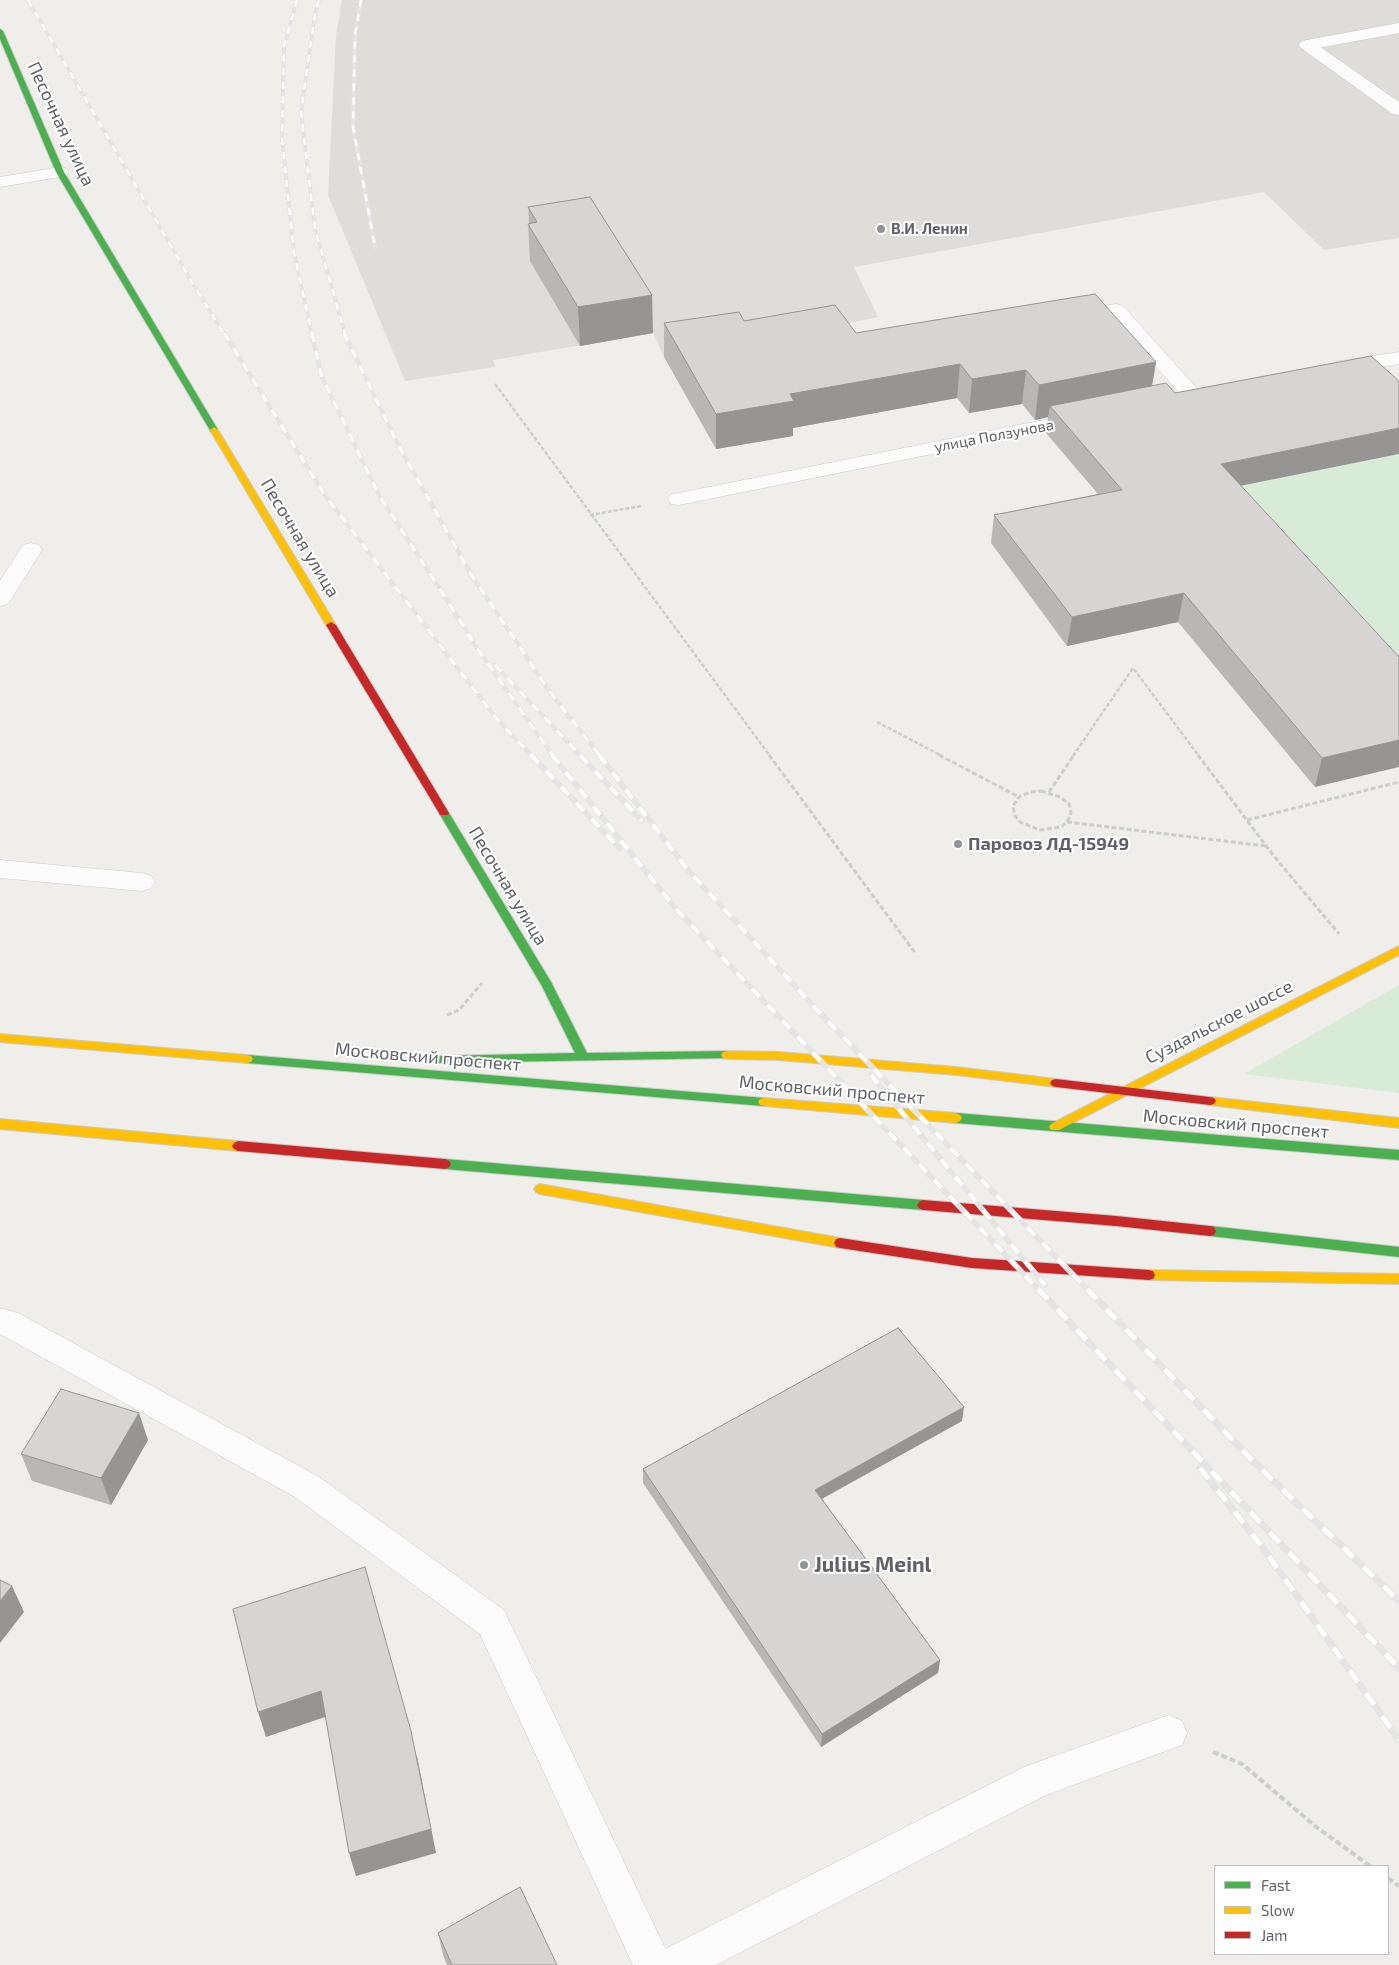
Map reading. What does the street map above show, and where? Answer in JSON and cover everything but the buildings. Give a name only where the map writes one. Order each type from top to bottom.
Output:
[{"type":"main road","name":"Песочная улица","points":[[0,31],[60,172],[547,985],[583,1058]]},
{"type":"main road","name":"Суздальское шоссе","points":[[1056,1127],[1399,950]]},
{"type":"main road","name":"Московский проспект","points":[[0,1038],[672,1096],[792,1103],[1399,1156]]},
{"type":"main road","name":"Московский проспект","points":[[423,1060],[724,1055],[779,1056],[956,1071],[1399,1123]]},
{"type":"main road","name":"Московский проспект","points":[[262,1061],[403,1060]]},
{"type":"main road","points":[[0,1124],[670,1184],[1116,1221],[1399,1252]]},
{"type":"main road","points":[[339,1155],[490,1180]]},
{"type":"main road","points":[[529,1187],[873,1249],[972,1263],[1167,1276],[1399,1278]]},
{"type":"street","points":[[1399,28],[1307,45],[1399,110]]},
{"type":"street","points":[[0,182],[60,172]]},
{"type":"street","points":[[1057,320],[1116,310],[1192,396]]},
{"type":"street","points":[[1322,371],[1399,358]]},
{"type":"street","name":"улица Ползунова","points":[[679,499],[1105,413]]},
{"type":"street","points":[[0,599],[31,550]]},
{"type":"street","points":[[0,869],[142,882]]},
{"type":"street","points":[[0,1321],[8,1322],[308,1487],[492,1622],[653,1965]]},
{"type":"street","points":[[675,1965],[1038,1780],[1169,1732]]},
{"type":"path","points":[[495,384],[916,954]]},
{"type":"path","points":[[590,515],[679,499]]},
{"type":"path","points":[[1049,792],[1134,668],[1266,846],[1342,936],[1333,941]]},
{"type":"path","points":[[877,722],[1018,797]]},
{"type":"path","points":[[1247,820],[1399,782]]},
{"type":"path","points":[[1067,822],[1071,813],[1069,804],[1049,792],[1030,792],[1018,797],[1012,806],[1015,816],[1020,822],[1029,827],[1051,829],[1067,822],[1266,846]]},
{"type":"path","points":[[1169,1732],[1242,1764],[1315,1826],[1369,1865]]},
{"type":"shaded area","points":[[342,0],[1399,0],[1399,238],[1324,250],[1264,192],[854,267],[878,317],[738,346],[664,357],[653,333],[493,360],[495,367],[405,381],[328,195],[336,36]]},
{"type":"green space","points":[[1399,454],[1399,695],[1215,491]]},
{"type":"green space","points":[[1399,985],[1399,1093],[1244,1074]]},
{"type":"railway","points":[[28,0],[224,334]]},
{"type":"railway","points":[[297,0],[284,46],[282,138],[294,253],[312,334]]},
{"type":"railway","points":[[319,0],[315,14],[301,112],[315,229],[345,334]]},
{"type":"railway","points":[[361,0],[355,35],[353,127],[375,247]]},
{"type":"railway","points":[[224,333],[324,494],[496,718],[532,756]]},
{"type":"railway","points":[[312,333],[321,375],[379,495],[472,639]]},
{"type":"railway","points":[[344,333],[397,443],[472,576],[550,692],[600,756]]},
{"type":"railway","points":[[467,634],[553,756]]},
{"type":"railway","points":[[495,665],[581,756]]},
{"type":"railway","points":[[531,755],[620,849]]},
{"type":"railway","points":[[552,755],[676,909],[1039,1290]]},
{"type":"railway","points":[[580,755],[642,821]]},
{"type":"railway","points":[[599,755],[688,870],[817,1010],[1088,1290]]},
{"type":"railway","points":[[871,1075],[1045,1285]]},
{"type":"railway","points":[[1038,1289],[1399,1668]]},
{"type":"railway","points":[[1087,1289],[1255,1463],[1399,1601]]},
{"type":"railway","points":[[1200,1468],[1263,1548],[1399,1740]]},
{"type":"traffic: fast","points":[[0,31],[60,172],[214,430]]},
{"type":"traffic: fast","points":[[444,813],[547,985],[583,1057]]},
{"type":"traffic: fast","points":[[437,1060],[727,1055]]},
{"type":"traffic: fast","points":[[247,1059],[764,1102]]},
{"type":"traffic: fast","points":[[956,1118],[1399,1155]]},
{"type":"traffic: fast","points":[[445,1164],[923,1205]]},
{"type":"traffic: fast","points":[[1210,1231],[1399,1252]]},
{"type":"traffic: slow","points":[[214,430],[331,625]]},
{"type":"traffic: slow","points":[[1055,1127],[1399,950]]},
{"type":"traffic: slow","points":[[0,1038],[247,1059]]},
{"type":"traffic: slow","points":[[727,1055],[779,1056],[956,1071],[1056,1083]]},
{"type":"traffic: slow","points":[[1210,1101],[1399,1123]]},
{"type":"traffic: slow","points":[[764,1102],[956,1118]]},
{"type":"traffic: slow","points":[[0,1124],[238,1146]]},
{"type":"traffic: slow","points":[[540,1189],[840,1243]]},
{"type":"traffic: slow","points":[[1149,1275],[1399,1279]]},
{"type":"traffic: jam","points":[[331,625],[444,813]]},
{"type":"traffic: jam","points":[[1056,1083],[1210,1101]]},
{"type":"traffic: jam","points":[[238,1146],[445,1164]]},
{"type":"traffic: jam","points":[[923,1205],[1210,1231]]},
{"type":"traffic: jam","points":[[840,1243],[972,1263],[1149,1275]]},
{"type":"place","name":"В.И. Ленин","points":[[881,229]]},
{"type":"place","name":"Паровоз ЛД-15949","points":[[958,844]]},
{"type":"place","name":"Julius Meinl","points":[[804,1565]]}]
